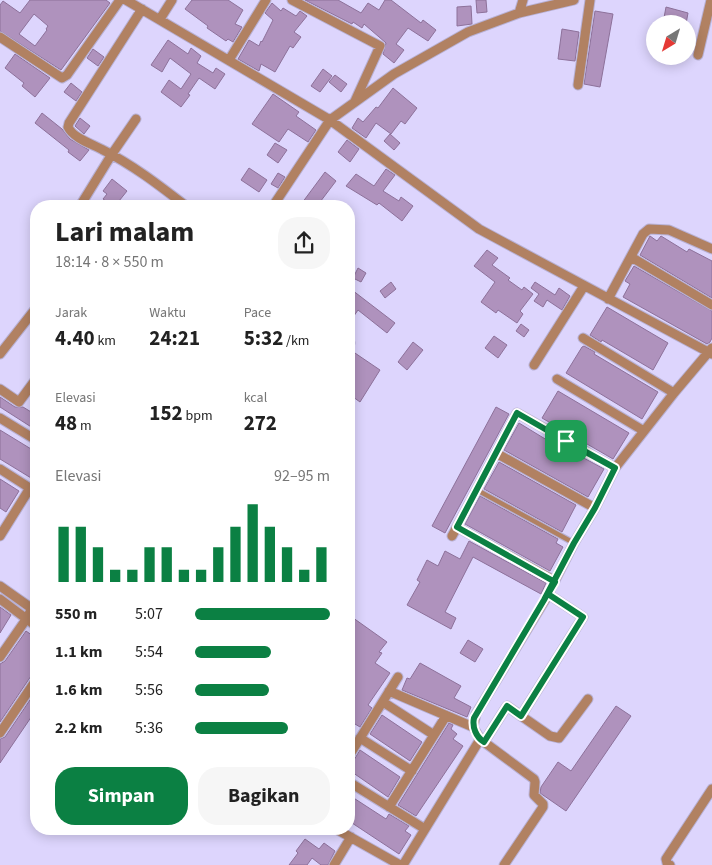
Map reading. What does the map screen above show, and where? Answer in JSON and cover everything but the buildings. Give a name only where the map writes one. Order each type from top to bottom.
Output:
[{"type":"street","points":[[0,37],[62,78],[67,75],[120,0]]},
{"type":"street","points":[[126,0],[330,120],[479,229],[608,299],[711,351],[674,393],[615,468],[555,582],[476,714],[473,727]]},
{"type":"street","points":[[160,19],[172,0]]},
{"type":"street","points":[[229,60],[266,0]]},
{"type":"street","points":[[292,0],[380,46],[353,103]]},
{"type":"street","points":[[519,14],[523,0]]},
{"type":"street","points":[[277,200],[330,120],[394,74],[468,32],[519,14],[574,0]]},
{"type":"street","points":[[578,85],[590,0]]},
{"type":"street","points":[[698,55],[711,0]]},
{"type":"street","points":[[142,9],[69,123],[69,130],[112,154],[178,200]]},
{"type":"street","points":[[84,200],[136,119]]},
{"type":"street","points":[[608,299],[642,234],[649,229],[669,230],[712,249]]},
{"type":"street","points":[[631,257],[712,305]]},
{"type":"street","points":[[534,364],[584,286]]},
{"type":"street","points":[[0,354],[30,316]]},
{"type":"street","points":[[583,338],[674,393]]},
{"type":"street","points":[[557,379],[644,431]]},
{"type":"street","points":[[0,390],[19,402],[30,387]]},
{"type":"street","points":[[452,536],[517,413],[615,468]]},
{"type":"street","points":[[0,418],[30,436]]},
{"type":"street","points":[[496,453],[595,508]]},
{"type":"street","points":[[0,469],[30,488]]},
{"type":"street","points":[[0,536],[4,522],[30,493]]},
{"type":"street","points":[[457,527],[555,582]]},
{"type":"street","points":[[0,586],[30,604]]},
{"type":"street","points":[[521,716],[583,617],[548,594]]},
{"type":"street","points":[[0,599],[30,621]]},
{"type":"street","points":[[0,648],[30,612]]},
{"type":"street","points":[[0,657],[25,617]]},
{"type":"street","points":[[355,746],[398,677]]},
{"type":"street","points":[[0,733],[30,689]]},
{"type":"street","points":[[389,691],[473,727],[482,741],[534,779],[534,794],[543,804],[543,808],[504,865]]},
{"type":"street","points":[[346,835],[401,865],[507,706],[550,736],[559,738],[588,699]]},
{"type":"street","points":[[383,702],[434,735]]},
{"type":"street","points":[[390,807],[446,716]]},
{"type":"street","points":[[360,738],[412,771]]},
{"type":"street","points":[[355,786],[425,830]]},
{"type":"street","points":[[670,865],[666,863],[666,858],[712,791]]},
{"type":"street","points":[[334,865],[351,838]]},
{"type":"lane","points":[[477,490],[574,543]]},
{"type":"route","points":[[566,441],[517,413],[457,527],[555,582],[548,594],[583,617],[521,716],[507,706],[484,742],[473,727],[474,718],[555,582],[615,468],[566,441]]}]
